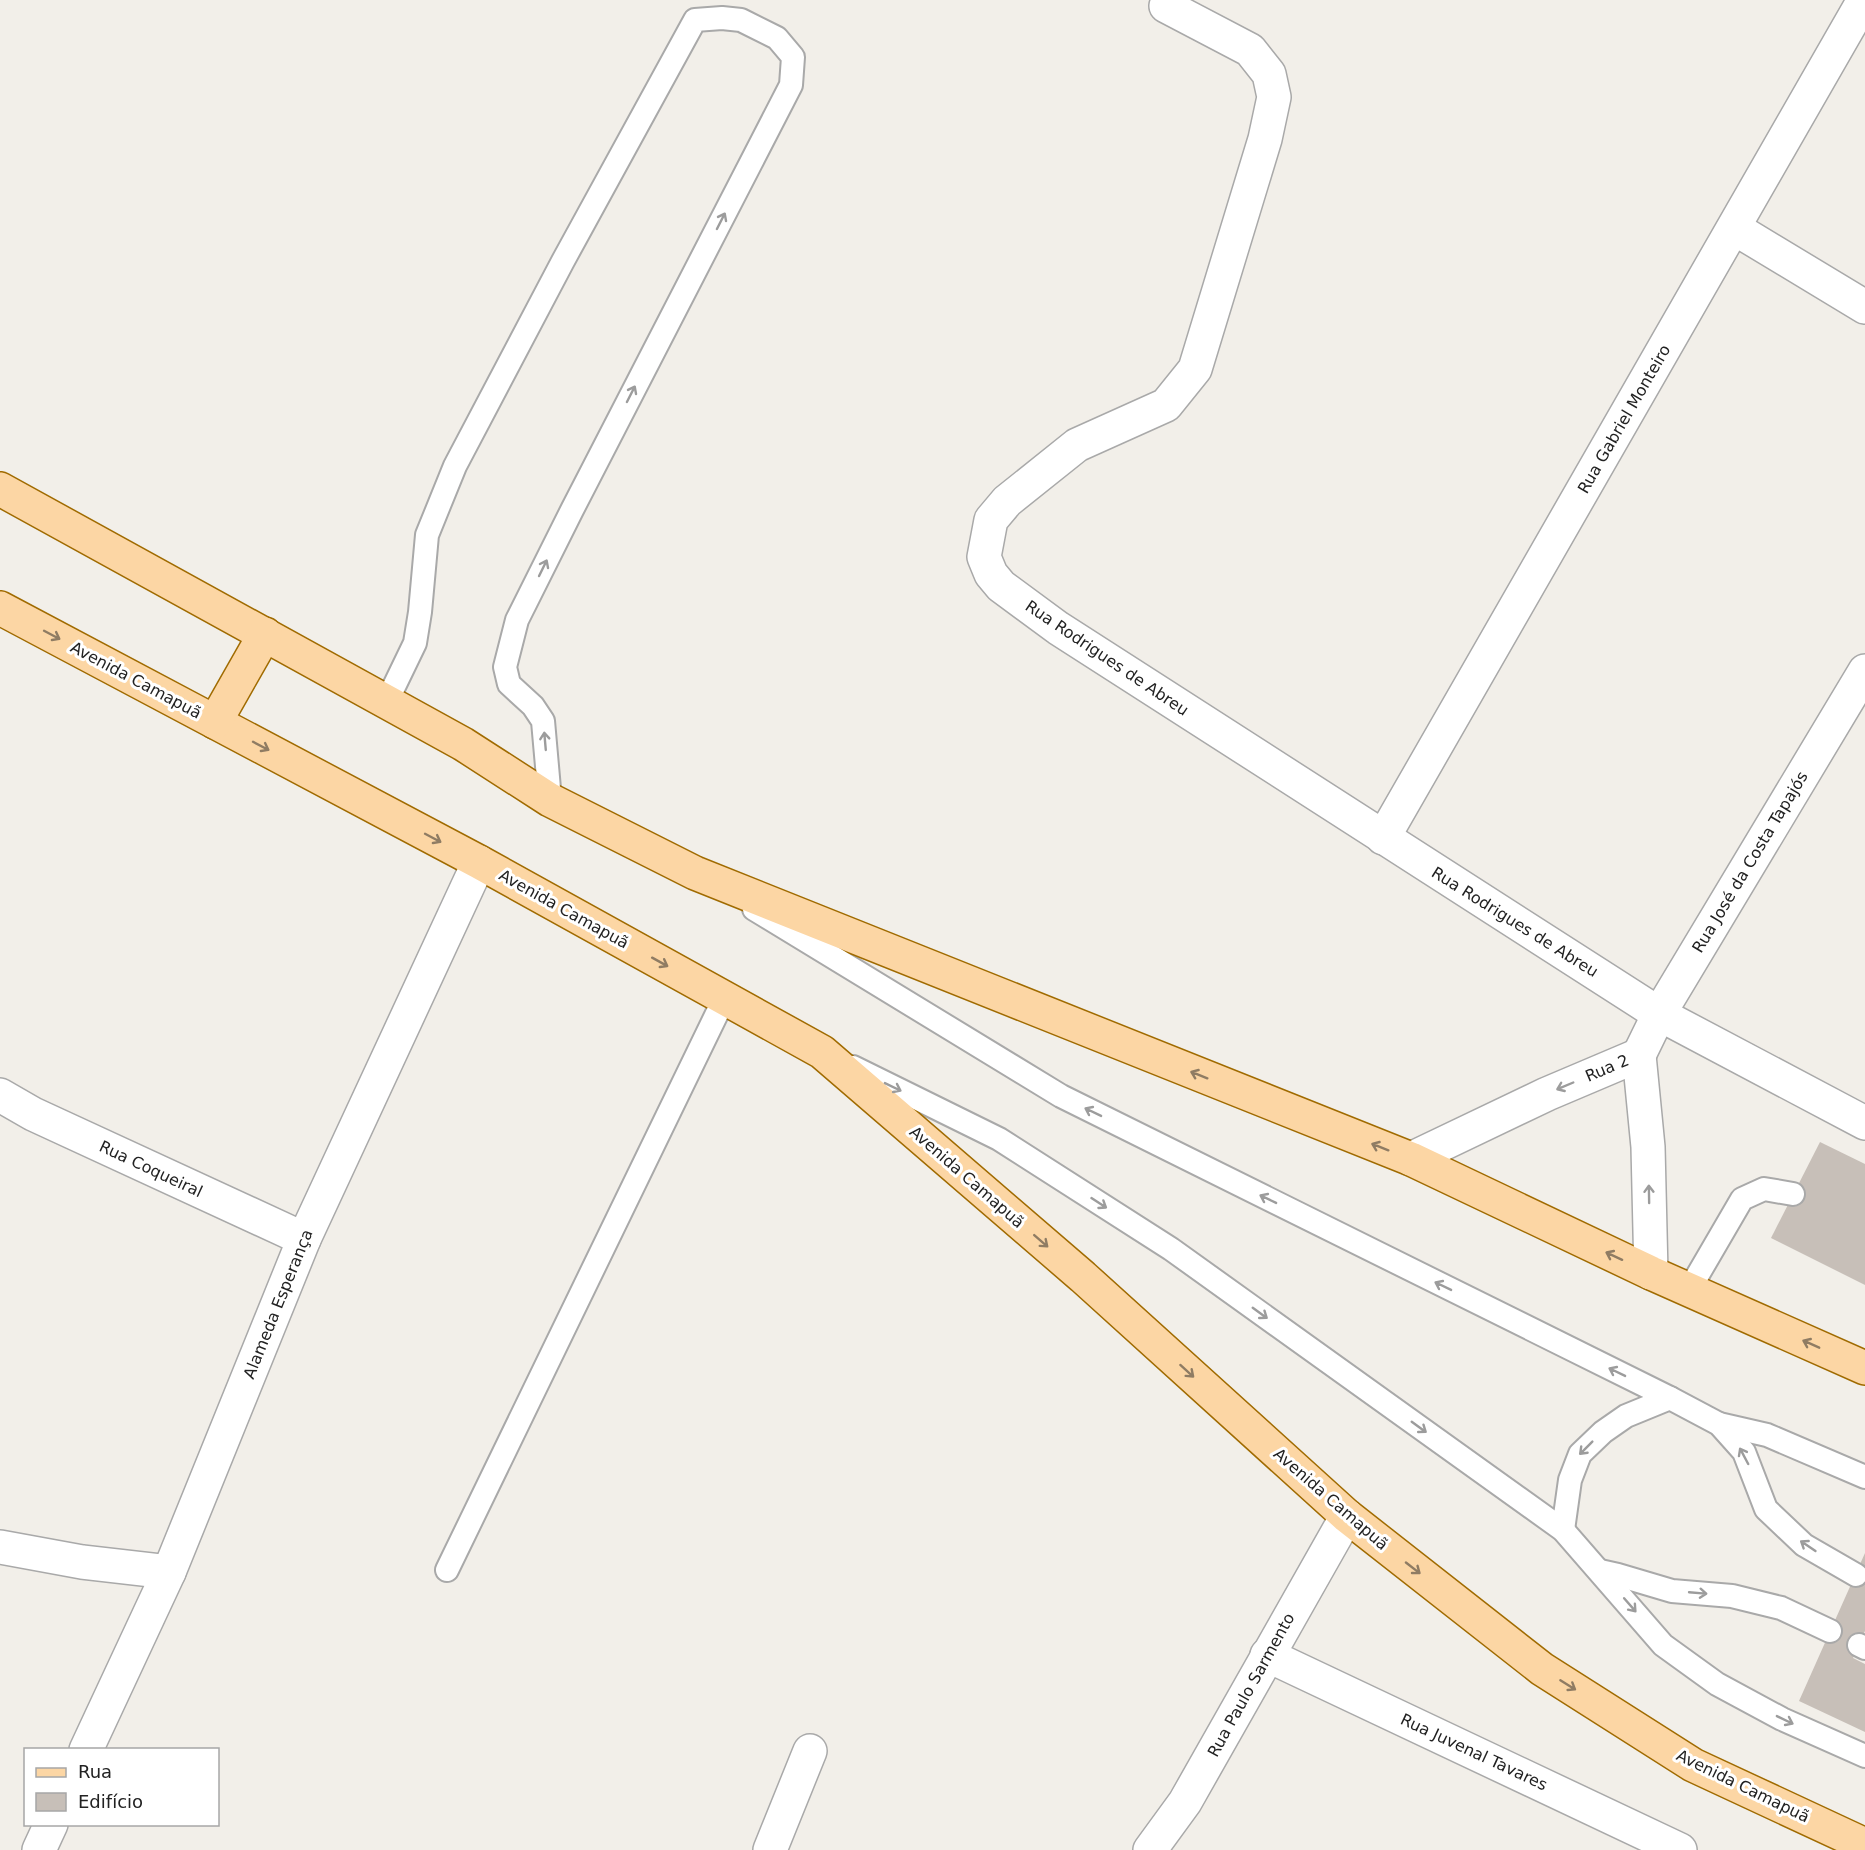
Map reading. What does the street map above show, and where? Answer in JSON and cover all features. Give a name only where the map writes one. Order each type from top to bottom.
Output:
[{"type":"main road","points":[[0,489],[387,701],[463,744],[550,800],[695,873],[1411,1159],[1651,1273],[1865,1368]]},
{"type":"main road","name":"Avenida Camapuã","points":[[0,608],[479,862],[822,1052],[1083,1277],[1347,1516],[1542,1669],[1693,1765],[1865,1845]]},
{"type":"main road","points":[[215,722],[265,634]]},
{"type":"street","name":"Rua Gabriel Monteiro","points":[[1383,838],[1864,0]]},
{"type":"street","name":"Rua Rodrigues de Abreu","points":[[1166,6],[1250,50],[1269,74],[1274,97],[1265,139],[1195,369],[1166,405],[1077,446],[1006,501],[991,520],[984,557],[991,573],[1001,586],[1058,628],[1659,1014],[1865,1123]]},
{"type":"street","points":[[1734,228],[1865,307]]},
{"type":"street","name":"Rua José da Costa Tapajós","points":[[1639,1054],[1659,1014],[1865,671]]},
{"type":"street","name":"Alameda Esperança","points":[[86,1748],[170,1572],[304,1239],[479,862]]},
{"type":"street","name":"Rua 2","points":[[1411,1159],[1547,1094],[1639,1054],[1648,1147],[1651,1273]]},
{"type":"street","name":"Rua Coqueiral","points":[[0,1095],[33,1114],[304,1239]]},
{"type":"street","name":"Rua Paulo Sarmento","points":[[1150,1850],[1185,1802],[1347,1516]]},
{"type":"street","points":[[0,1547],[82,1562],[170,1572]]},
{"type":"street","name":"Rua Juvenal Tavares","points":[[1268,1655],[1680,1850]]},
{"type":"street","points":[[770,1850],[810,1751]]},
{"type":"street","points":[[39,1850],[50,1826]]},
{"type":"lane","points":[[387,701],[415,643],[427,535],[455,466],[563,261],[695,20],[722,18],[741,20],[777,38],[793,57],[791,85],[593,468],[517,621],[505,667],[509,684],[533,706],[543,722],[550,800]]},
{"type":"lane","points":[[695,873],[1061,1096],[1719,1424],[1767,1435],[1865,1477]]},
{"type":"lane","points":[[447,1570],[725,998]]},
{"type":"lane","points":[[822,1052],[999,1139],[1171,1249],[1563,1530],[1663,1645],[1717,1684],[1782,1719],[1865,1756]]},
{"type":"lane","points":[[1689,1290],[1742,1199],[1764,1189],[1793,1194]]},
{"type":"lane","points":[[1563,1530],[1570,1480],[1580,1454],[1603,1432],[1626,1416],[1670,1398]]},
{"type":"lane","points":[[1719,1424],[1744,1452],[1766,1509],[1804,1545],[1856,1575]]},
{"type":"lane","points":[[1600,1571],[1672,1591],[1731,1596],[1780,1608],[1830,1631]]},
{"type":"building","points":[[1820,1142],[1865,1164],[1865,1285],[1771,1238]]},
{"type":"building","points":[[1865,1553],[1865,1631],[1853,1658],[1865,1664],[1865,1732],[1799,1701]]}]
